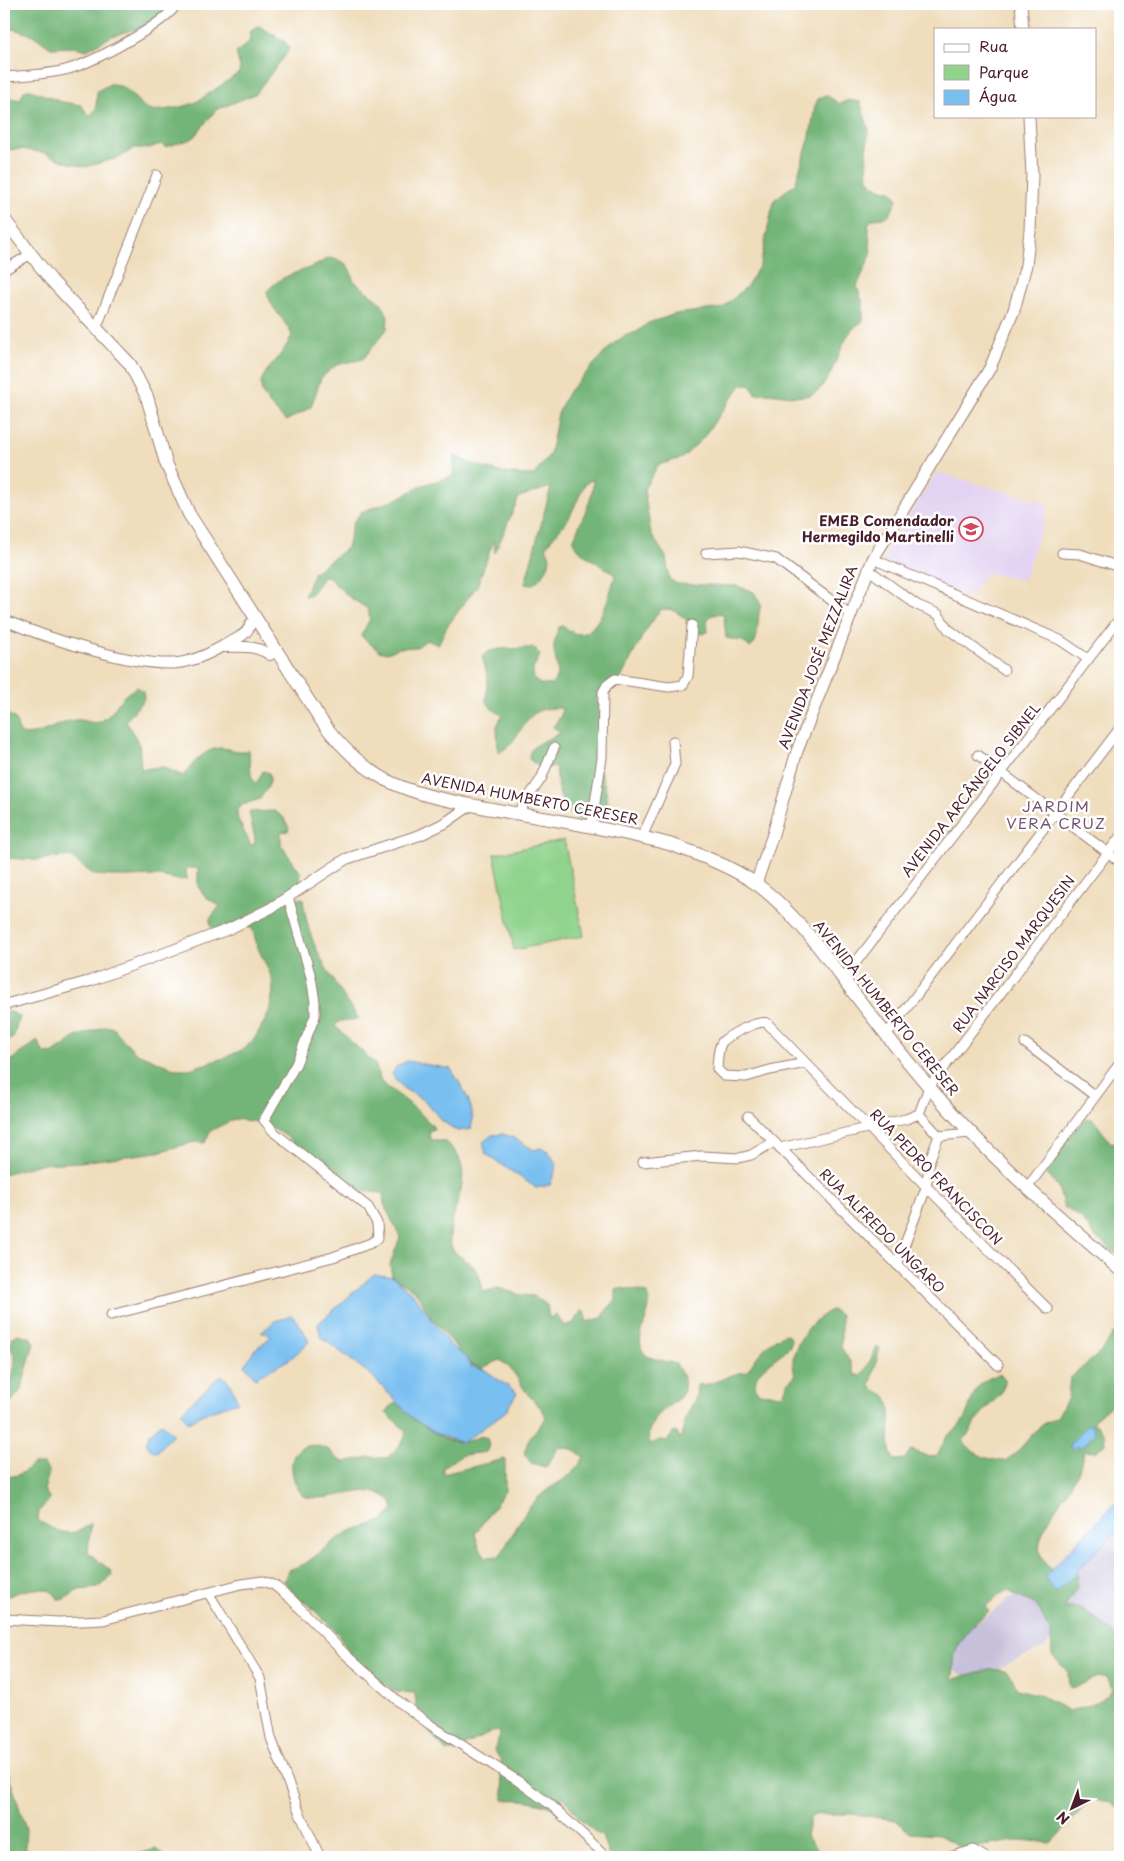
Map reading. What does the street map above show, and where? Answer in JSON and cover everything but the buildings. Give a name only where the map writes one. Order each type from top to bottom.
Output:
[{"type":"main road","points":[[1021,4],[1023,28]]},
{"type":"main road","name":"AVENIDA JOSÉ MEZZALIRA","points":[[756,884],[773,834],[797,751],[869,570],[990,368],[1014,310],[1026,265],[1030,231],[1032,175],[1029,118]]},
{"type":"main road","points":[[4,220],[51,280],[96,330]]},
{"type":"main road","name":"AVENIDA HUMBERTO CERESER","points":[[96,330],[130,364],[140,382],[176,488],[188,514],[210,548],[230,591],[305,708],[362,764],[387,780],[422,794],[642,837],[700,854],[756,884],[790,914],[886,1035],[970,1133],[1027,1188],[1120,1270]]},
{"type":"street","points":[[4,77],[49,73],[80,65],[161,20],[177,4]]},
{"type":"street","points":[[96,330],[157,175]]},
{"type":"street","points":[[4,270],[31,254]]},
{"type":"street","points":[[706,552],[738,550],[776,559],[851,615]]},
{"type":"street","points":[[1062,553],[1080,554],[1120,567]]},
{"type":"street","points":[[874,559],[1060,640],[1088,659]]},
{"type":"street","points":[[869,570],[917,605],[938,614],[948,629],[1004,670]]},
{"type":"street","name":"AVENIDA ARCÂNGELO SIBNEL","points":[[843,979],[1120,618]]},
{"type":"street","points":[[4,620],[84,646],[143,661],[180,663],[221,648],[255,628]]},
{"type":"street","points":[[591,828],[602,758],[603,692],[607,685],[615,680],[669,687],[683,685],[688,676],[692,625]]},
{"type":"street","points":[[221,648],[267,647]]},
{"type":"street","points":[[886,1035],[1120,728]]},
{"type":"street","points":[[642,837],[675,764],[673,741]]},
{"type":"street","points":[[517,814],[541,779],[554,748]]},
{"type":"street","points":[[978,755],[1120,862]]},
{"type":"street","points":[[4,1005],[90,981],[229,929],[250,920],[346,859],[420,835],[445,823],[471,805]]},
{"type":"street","name":"RUA NARCISO MARQUESIN","points":[[919,1114],[929,1087],[1120,837]]},
{"type":"street","points":[[111,1315],[333,1257],[371,1243],[378,1238],[377,1223],[368,1207],[275,1133],[264,1120],[296,1064],[315,1016],[316,1002],[311,977],[288,897]]},
{"type":"street","name":"RUA PEDRO FRANCISCON","points":[[806,1063],[746,1077],[724,1076],[717,1069],[719,1048],[723,1042],[761,1021],[767,1023],[806,1063],[926,1188],[1048,1309]]},
{"type":"street","points":[[1025,1043],[1095,1096]]},
{"type":"street","points":[[1027,1188],[1120,1063]]},
{"type":"street","points":[[643,1162],[702,1156],[739,1158],[777,1145],[868,1128],[919,1114],[939,1136]]},
{"type":"street","name":"RUA ALFREDO UNGARO","points":[[748,1116],[998,1365]]},
{"type":"street","points":[[939,1136],[970,1133]]},
{"type":"street","points":[[897,1265],[926,1188],[930,1160],[939,1136]]},
{"type":"street","points":[[4,1619],[59,1622],[104,1620],[263,1581],[274,1585],[292,1599],[345,1654],[398,1701],[544,1800],[607,1857]]},
{"type":"street","points":[[209,1594],[260,1678],[271,1738],[300,1814],[320,1857]]},
{"type":"street","points":[[950,1857],[974,1850],[985,1857]]},
{"type":"shaded area","name":"EMEB Comendador Hermegildo Martinelli","points":[[937,472],[1049,504],[1024,580],[985,573],[970,598],[883,561],[885,553]]},
{"type":"shaded area","points":[[1120,1496],[1120,1644],[1078,1608],[1045,1647],[975,1679],[948,1669],[942,1649],[1044,1574]]},
{"type":"green space","points":[[4,4],[177,4],[149,25],[112,36],[87,50],[75,47],[51,48],[33,35],[13,29],[4,32]]},
{"type":"green space","points":[[259,26],[285,42],[289,47],[287,53],[255,94],[216,110],[192,139],[165,147],[161,144],[149,148],[134,148],[121,157],[85,167],[63,161],[45,153],[21,149],[4,150],[4,104],[11,98],[20,100],[24,91],[28,89],[62,102],[81,105],[91,115],[96,109],[97,91],[110,84],[117,85],[128,91],[146,108],[152,110],[195,103],[239,73],[240,67],[236,53],[249,42],[251,31]]},
{"type":"green space","points":[[826,95],[840,104],[848,100],[860,102],[869,130],[866,150],[868,179],[874,186],[893,192],[897,199],[889,215],[872,219],[868,225],[871,255],[857,286],[863,304],[863,321],[846,338],[829,376],[817,391],[803,396],[770,393],[756,394],[749,384],[742,384],[702,439],[682,458],[658,465],[644,489],[651,534],[666,557],[669,579],[677,584],[737,586],[754,592],[761,605],[756,640],[750,648],[743,641],[726,638],[724,617],[721,613],[710,616],[707,621],[708,632],[702,634],[679,614],[667,609],[660,610],[643,635],[618,684],[606,694],[595,699],[607,715],[598,760],[606,790],[607,806],[606,813],[598,821],[587,822],[578,819],[571,814],[562,801],[559,793],[556,767],[539,767],[529,759],[532,749],[536,745],[561,732],[553,727],[561,716],[562,708],[544,709],[535,713],[509,745],[504,750],[498,752],[497,726],[502,715],[492,709],[486,701],[488,677],[482,657],[486,653],[499,649],[533,647],[540,655],[533,669],[533,679],[540,684],[551,685],[557,676],[554,645],[558,628],[562,626],[580,634],[587,632],[599,619],[608,600],[615,575],[587,556],[573,542],[589,504],[593,479],[585,484],[569,518],[546,546],[550,558],[549,563],[542,576],[531,585],[525,584],[551,487],[519,497],[495,553],[494,540],[477,586],[446,628],[438,645],[427,640],[417,647],[399,648],[387,653],[379,651],[361,636],[370,619],[368,609],[349,597],[327,576],[324,576],[311,594],[304,596],[314,572],[347,548],[353,523],[361,512],[395,500],[423,485],[453,476],[454,456],[493,470],[512,474],[534,475],[550,454],[558,414],[570,390],[612,345],[624,336],[637,332],[648,323],[676,314],[723,308],[747,286],[760,265],[774,200],[795,184],[810,137],[815,106],[818,99]]},
{"type":"green space","points":[[328,258],[339,260],[346,264],[353,280],[382,304],[388,316],[387,329],[363,359],[336,365],[321,378],[311,407],[286,421],[271,406],[263,394],[261,385],[263,377],[292,335],[271,304],[267,291],[283,278],[313,267]]},
{"type":"green space","points":[[137,687],[143,691],[144,699],[126,721],[139,744],[141,769],[163,767],[183,776],[194,762],[204,754],[221,748],[238,751],[249,750],[251,775],[254,782],[257,783],[263,771],[269,773],[269,784],[264,793],[260,799],[242,805],[237,811],[238,820],[251,845],[254,845],[255,839],[249,812],[275,811],[284,818],[289,828],[288,831],[281,832],[281,845],[301,873],[300,882],[293,895],[295,899],[303,898],[305,915],[316,947],[331,976],[359,1019],[340,1021],[335,1026],[375,1064],[381,1082],[410,1104],[432,1125],[434,1129],[429,1131],[430,1139],[444,1141],[456,1152],[461,1164],[463,1177],[453,1216],[450,1242],[453,1250],[476,1270],[483,1292],[498,1288],[521,1295],[534,1296],[547,1305],[549,1318],[557,1315],[564,1326],[573,1323],[583,1310],[586,1313],[586,1322],[602,1318],[608,1308],[616,1301],[616,1288],[647,1293],[649,1308],[641,1333],[640,1341],[642,1348],[649,1357],[676,1364],[683,1377],[684,1387],[682,1394],[655,1419],[649,1433],[651,1444],[660,1440],[667,1441],[674,1432],[678,1433],[679,1438],[681,1437],[687,1415],[696,1397],[697,1385],[710,1384],[747,1372],[768,1345],[786,1334],[791,1338],[790,1346],[765,1366],[756,1379],[755,1385],[758,1393],[783,1395],[788,1382],[795,1376],[793,1360],[797,1345],[819,1317],[832,1310],[841,1316],[841,1347],[851,1363],[855,1375],[860,1375],[865,1371],[877,1347],[880,1348],[870,1386],[885,1395],[888,1400],[890,1407],[889,1445],[894,1460],[905,1459],[912,1450],[929,1457],[937,1456],[946,1438],[959,1427],[965,1417],[977,1389],[989,1378],[1000,1374],[1005,1380],[1001,1394],[983,1412],[963,1441],[966,1446],[981,1456],[1005,1461],[1015,1454],[1041,1425],[1057,1417],[1068,1398],[1070,1378],[1100,1353],[1113,1334],[1120,1328],[1120,1397],[1093,1421],[1104,1434],[1105,1443],[1096,1452],[1084,1451],[1075,1479],[1042,1533],[1040,1553],[1046,1564],[1060,1577],[1075,1572],[1078,1575],[1077,1587],[1064,1608],[1082,1608],[1120,1638],[1120,1810],[1111,1802],[1094,1799],[1083,1808],[1051,1843],[1021,1840],[964,1849],[939,1835],[910,1833],[896,1820],[852,1814],[815,1814],[810,1819],[806,1835],[822,1857],[609,1857],[602,1836],[580,1819],[564,1797],[561,1798],[557,1810],[530,1801],[503,1800],[503,1786],[499,1768],[502,1761],[494,1751],[500,1735],[499,1731],[492,1732],[453,1751],[446,1751],[429,1732],[422,1714],[416,1708],[415,1693],[396,1692],[354,1661],[338,1634],[309,1605],[294,1594],[284,1581],[289,1570],[308,1562],[345,1534],[381,1521],[391,1514],[394,1508],[387,1498],[378,1493],[367,1491],[328,1497],[315,1498],[303,1496],[293,1477],[293,1458],[297,1451],[303,1447],[313,1445],[325,1448],[344,1462],[369,1457],[387,1458],[405,1437],[404,1429],[386,1413],[389,1407],[396,1403],[443,1438],[462,1442],[481,1436],[487,1438],[489,1446],[486,1452],[463,1455],[443,1467],[443,1474],[505,1459],[505,1491],[475,1534],[479,1547],[486,1557],[500,1556],[532,1504],[547,1490],[572,1473],[584,1457],[572,1449],[559,1447],[546,1467],[531,1463],[524,1453],[529,1439],[546,1418],[543,1410],[527,1393],[512,1371],[500,1360],[482,1368],[471,1365],[431,1317],[415,1291],[392,1276],[390,1265],[400,1237],[384,1204],[383,1193],[353,1190],[283,1134],[259,1122],[234,1119],[210,1131],[205,1143],[194,1142],[158,1152],[80,1162],[40,1164],[4,1174],[4,1059],[10,1063],[37,1040],[43,1052],[52,1054],[76,1037],[107,1026],[113,1028],[135,1052],[175,1069],[189,1069],[224,1058],[244,1049],[255,1038],[269,1013],[273,991],[272,978],[258,948],[252,928],[246,927],[220,931],[210,926],[210,919],[220,906],[206,897],[198,887],[198,868],[186,868],[187,879],[178,880],[160,876],[94,875],[69,856],[38,860],[4,858],[4,716],[8,714],[15,719],[20,733],[25,735],[69,721],[98,722],[109,716],[124,696]],"holes":[[[1009,1591],[1031,1602],[1039,1610],[1051,1631],[1052,1655],[1068,1672],[1069,1687],[1075,1688],[1091,1680],[1104,1677],[1108,1678],[1112,1689],[1109,1694],[1093,1704],[1069,1711],[1040,1695],[1017,1689],[1013,1679],[1004,1671],[990,1670],[952,1678],[955,1654],[964,1636],[989,1611],[986,1606],[1001,1594]]]},
{"type":"green space","points":[[564,840],[584,936],[514,950],[494,854]]},
{"type":"green space","points":[[4,1011],[12,1012],[19,1017],[13,1038],[4,1043]]},
{"type":"green space","points":[[1086,1119],[1093,1119],[1111,1143],[1120,1141],[1120,1258],[1096,1237],[1081,1218],[1064,1207],[1058,1187],[1046,1173],[1047,1168],[1078,1125]]},
{"type":"green space","points":[[18,1334],[30,1337],[34,1343],[21,1390],[4,1410],[4,1390],[8,1388],[15,1363],[15,1358],[10,1348],[13,1337]]},
{"type":"green space","points":[[33,1464],[44,1464],[49,1473],[44,1490],[50,1499],[39,1511],[38,1520],[58,1531],[71,1533],[91,1523],[88,1552],[111,1571],[112,1575],[98,1588],[79,1590],[62,1600],[58,1599],[48,1590],[41,1589],[26,1590],[4,1598],[4,1476],[20,1474]]},
{"type":"green space","points":[[4,1765],[8,1772],[26,1829],[25,1845],[28,1857],[4,1857]]},
{"type":"green space","points":[[156,1849],[166,1857],[72,1857],[97,1850],[109,1855],[142,1853]]},
{"type":"water","points":[[407,1061],[451,1069],[464,1090],[470,1105],[472,1113],[471,1129],[457,1131],[441,1120],[425,1101],[403,1088],[392,1075],[396,1067]]},
{"type":"water","points":[[503,1134],[534,1150],[540,1148],[548,1151],[557,1165],[550,1185],[536,1188],[486,1154],[483,1142],[492,1135]]},
{"type":"water","points":[[374,1274],[393,1277],[413,1294],[451,1346],[466,1357],[470,1366],[485,1370],[517,1393],[505,1412],[462,1443],[437,1434],[412,1418],[371,1375],[321,1337],[318,1324]]},
{"type":"water","points":[[292,1315],[302,1328],[309,1342],[290,1359],[255,1378],[245,1365],[254,1350],[271,1337],[268,1333],[261,1333],[275,1321]]},
{"type":"water","points":[[221,1375],[230,1383],[238,1402],[210,1411],[188,1422],[181,1412]]},
{"type":"water","points":[[162,1423],[173,1434],[157,1452],[150,1449],[146,1443],[150,1433]]},
{"type":"water","points":[[1092,1424],[1095,1433],[1082,1448],[1077,1446],[1073,1450],[1069,1445],[1087,1426]]},
{"type":"water","points":[[1120,1499],[1120,1529],[1056,1593],[1048,1584],[1046,1576]]},
{"type":"place","name":"EMEB Comendador Hermegildo Martinelli","points":[[971,529]]},
{"type":"district","name":"JARDIM VERA CRUZ","points":[[1056,816]]}]
